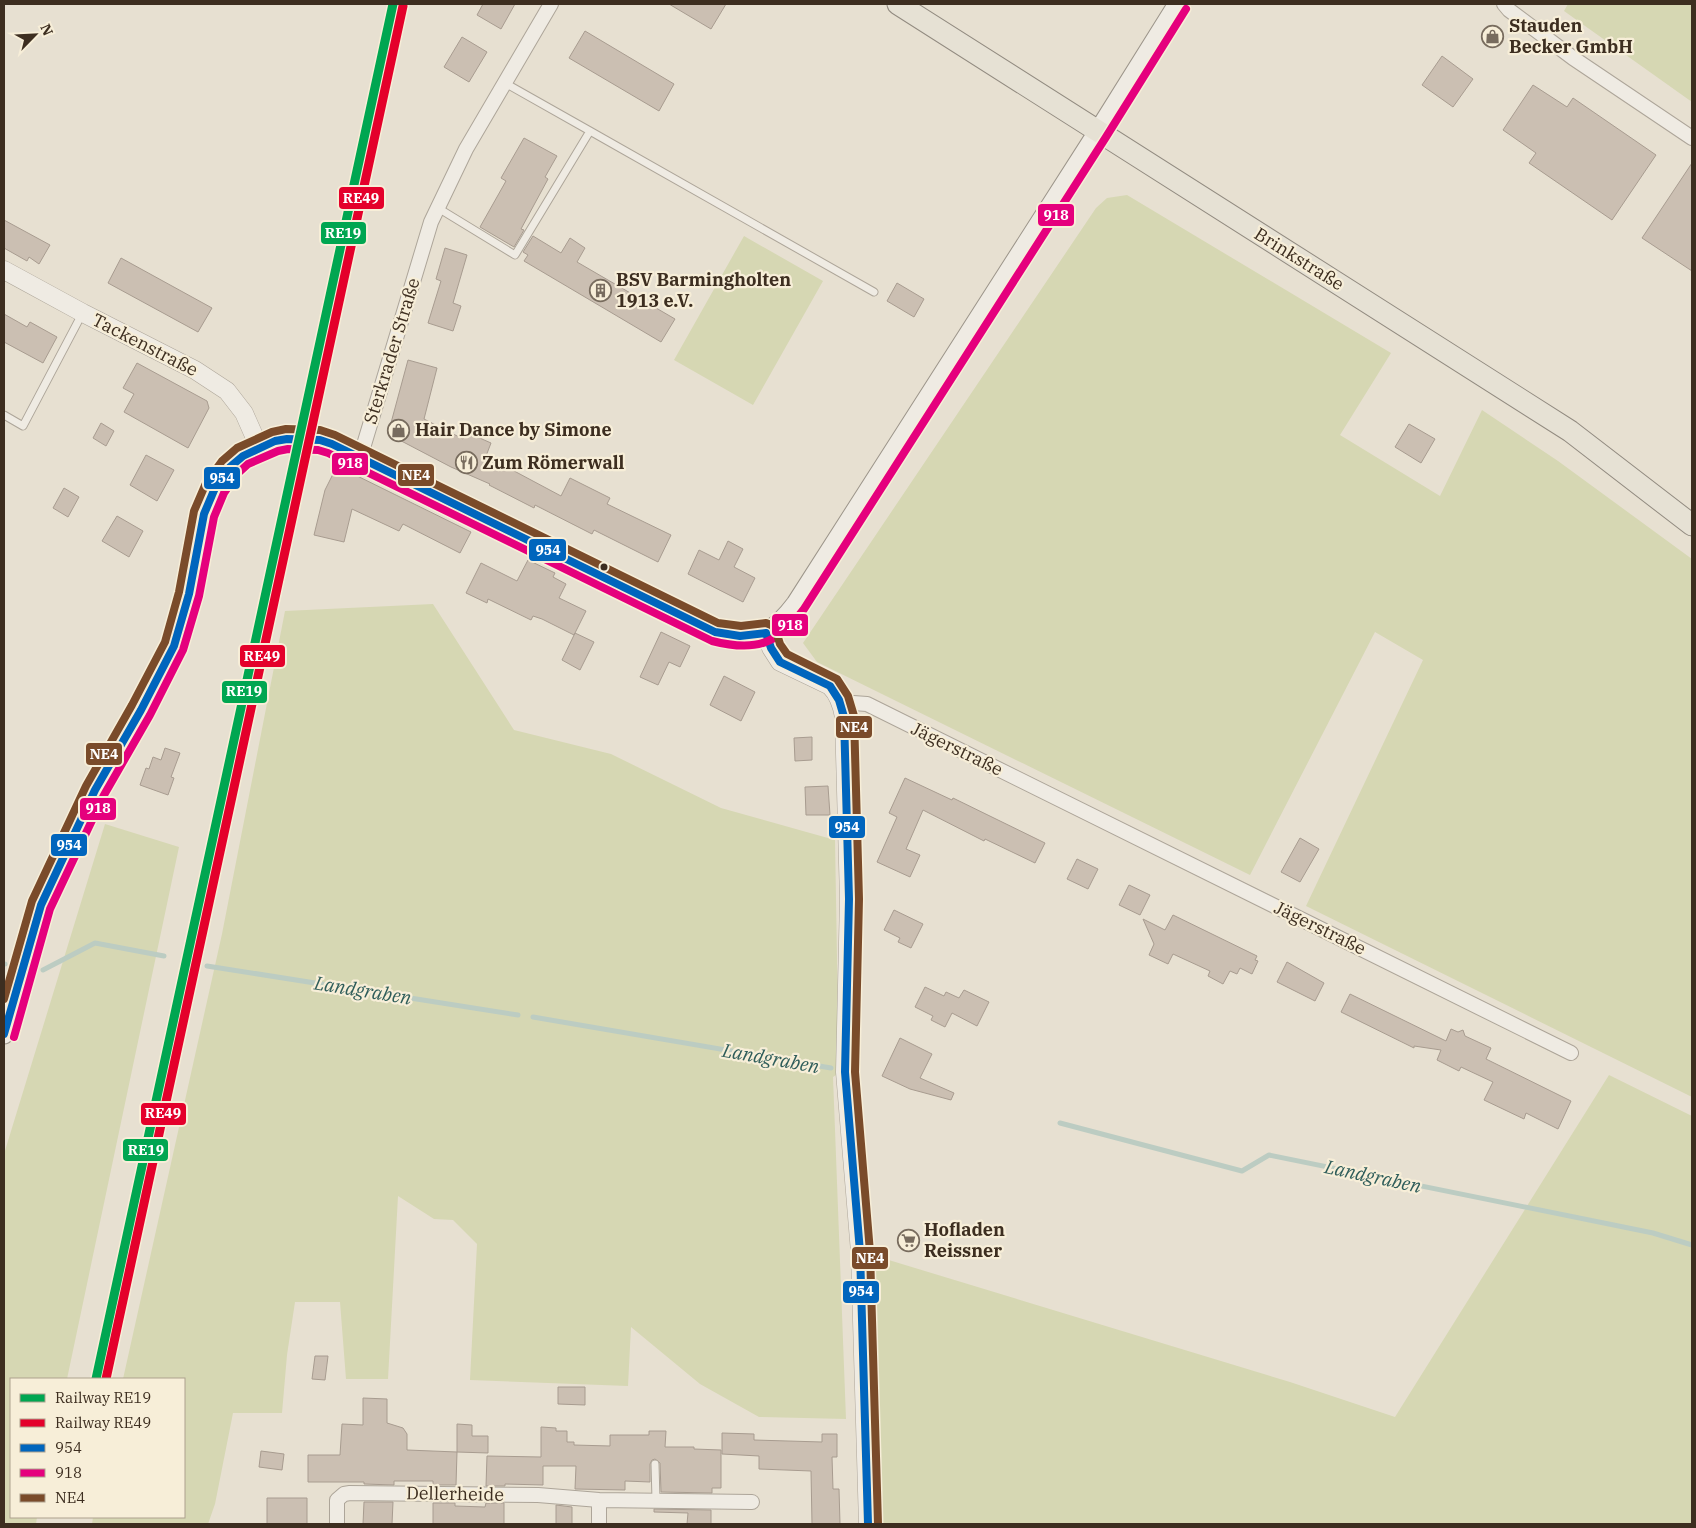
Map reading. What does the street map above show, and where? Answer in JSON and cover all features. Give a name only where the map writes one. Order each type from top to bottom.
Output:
[{"type":"main road","name":"Brinkstraße","points":[[898,4],[1570,431],[1692,524]]},
{"type":"main road","points":[[4,1034],[41,905],[95,790],[141,710],[174,646],[189,594],[204,514],[215,488],[230,467],[242,456],[274,441],[287,439],[320,440],[715,632],[732,637],[746,637],[766,633],[785,618],[796,604],[1178,4]]},
{"type":"street","name":"Sterkrader Straße","points":[[360,458],[431,222],[466,149],[551,4]]},
{"type":"street","points":[[1504,4],[1509,10],[1572,58],[1692,138]]},
{"type":"street","name":"Tackenstraße","points":[[4,270],[195,370],[227,391],[244,413],[259,447]]},
{"type":"street","points":[[766,633],[780,662],[830,686],[835,691],[842,706],[849,899],[845,1072],[860,1252],[868,1524]]},
{"type":"street","name":"Jägerstraße","points":[[842,706],[867,704],[1571,1053]]},
{"type":"street","name":"Dellerheide","points":[[338,1524],[337,1500],[344,1494],[350,1493],[538,1495],[600,1500],[752,1502]]},
{"type":"street","points":[[599,1524],[600,1500]]},
{"type":"lane","points":[[505,83],[874,292]]},
{"type":"lane","points":[[438,208],[515,255],[590,131]]},
{"type":"lane","points":[[4,415],[23,426],[83,313]]},
{"type":"lane","points":[[655,1464],[656,1500]]},
{"type":"green space","points":[[1568,4],[1692,4],[1692,102],[1564,11]]},
{"type":"green space","points":[[1127,195],[1391,353],[1340,435],[1440,496],[1482,410],[1558,461],[1692,559],[1692,1097],[1306,906],[1423,660],[1375,632],[1250,875],[817,662],[803,643],[1096,208],[1107,198]]},
{"type":"green space","points":[[744,236],[823,281],[753,405],[674,360]]},
{"type":"green space","points":[[433,604],[514,730],[611,754],[721,808],[835,840],[839,1073],[833,1077],[846,1419],[759,1417],[700,1384],[631,1327],[628,1386],[470,1380],[477,1244],[453,1220],[434,1219],[398,1196],[388,1379],[346,1379],[340,1302],[295,1302],[287,1355],[282,1413],[233,1413],[215,1504],[208,1524],[92,1524],[93,1518],[185,1518],[185,1378],[123,1378],[222,934],[285,611]]},
{"type":"green space","points":[[105,824],[179,847],[67,1378],[10,1378],[10,1518],[37,1518],[36,1524],[4,1524],[4,1154]]},
{"type":"green space","points":[[1609,1075],[1692,1116],[1692,1524],[878,1524],[869,1254],[1290,1382],[1395,1417]]},
{"type":"building","points":[[483,4],[515,4],[501,29],[477,15]]},
{"type":"building","points":[[669,4],[726,4],[711,29]]},
{"type":"building","points":[[585,31],[674,84],[659,111],[569,58]]},
{"type":"building","points":[[462,37],[487,52],[469,82],[444,67]]},
{"type":"building","points":[[1442,56],[1473,79],[1453,107],[1422,85]]},
{"type":"building","points":[[1533,85],[1567,107],[1573,98],[1656,155],[1612,220],[1529,163],[1536,153],[1503,130]]},
{"type":"building","points":[[524,138],[557,156],[545,177],[548,179],[521,229],[524,230],[514,247],[480,227],[506,181],[501,178]]},
{"type":"building","points":[[1692,163],[1692,271],[1642,238]]},
{"type":"building","points":[[4,220],[50,245],[39,264],[29,257],[27,261],[4,248]]},
{"type":"building","name":"BSV Barmingholten 1913 e.V.","points":[[533,236],[561,253],[570,238],[585,248],[577,262],[675,319],[661,342],[524,261],[528,255],[523,252]]},
{"type":"building","points":[[445,248],[467,255],[453,303],[461,306],[453,331],[428,323],[441,281],[436,279]]},
{"type":"building","points":[[121,258],[212,308],[198,332],[108,283]]},
{"type":"building","points":[[897,283],[924,299],[914,317],[887,301]]},
{"type":"building","points":[[4,314],[27,327],[30,322],[57,337],[43,363],[4,342]]},
{"type":"building","points":[[408,360],[437,368],[424,419],[463,439],[466,432],[491,443],[486,456],[561,496],[570,478],[610,498],[607,504],[671,535],[658,562],[594,530],[592,534],[535,505],[534,508],[490,484],[451,467],[388,434]]},
{"type":"building","points":[[137,363],[207,401],[209,408],[188,448],[124,412],[134,394],[123,388]]},
{"type":"building","points":[[101,423],[114,431],[106,446],[93,438]]},
{"type":"building","points":[[1409,424],[1435,439],[1421,463],[1395,447]]},
{"type":"building","points":[[146,455],[174,470],[157,501],[130,485]]},
{"type":"building","points":[[337,466],[471,532],[460,553],[403,524],[399,531],[352,509],[344,542],[314,535],[325,490]]},
{"type":"building","points":[[64,488],[79,497],[68,517],[53,508]]},
{"type":"building","points":[[117,516],[143,531],[129,557],[102,541]]},
{"type":"building","points":[[728,541],[743,549],[734,567],[755,578],[743,602],[688,574],[699,550],[719,560]]},
{"type":"building","points":[[528,560],[555,573],[553,577],[566,584],[559,598],[586,611],[574,635],[542,619],[533,616],[531,620],[488,599],[487,603],[466,593],[481,563],[517,581]]},
{"type":"building","points":[[661,632],[690,646],[680,667],[669,662],[658,685],[640,677]]},
{"type":"building","points":[[575,633],[594,642],[580,670],[562,660]]},
{"type":"building","points":[[724,676],[755,692],[741,721],[710,705]]},
{"type":"building","points":[[812,737],[812,760],[795,761],[794,738]]},
{"type":"building","points":[[165,748],[180,753],[171,777],[174,778],[168,795],[140,785],[146,768],[149,769],[153,757],[161,760]]},
{"type":"building","points":[[905,778],[952,800],[953,798],[1045,843],[1035,863],[985,839],[984,841],[923,810],[906,849],[920,855],[910,877],[877,862],[897,817],[889,813]]},
{"type":"building","points":[[828,786],[830,815],[806,815],[805,787]]},
{"type":"building","points":[[1300,838],[1319,849],[1300,882],[1281,872]]},
{"type":"building","points":[[1077,859],[1098,869],[1088,889],[1067,879]]},
{"type":"building","points":[[1129,885],[1150,895],[1140,915],[1119,905]]},
{"type":"building","points":[[894,910],[923,924],[911,948],[898,942],[900,938],[884,930]]},
{"type":"building","points":[[1173,915],[1257,956],[1255,960],[1258,961],[1252,974],[1240,968],[1237,974],[1230,971],[1223,984],[1208,976],[1210,971],[1173,954],[1168,964],[1149,955],[1154,944],[1143,919],[1165,930]]},
{"type":"building","points":[[1287,962],[1324,983],[1315,1001],[1277,982]]},
{"type":"building","points":[[925,987],[944,996],[946,992],[959,998],[964,990],[989,1002],[977,1026],[952,1013],[945,1027],[931,1020],[933,1016],[915,1007]]},
{"type":"building","points":[[1350,994],[1446,1041],[1451,1029],[1458,1032],[1463,1030],[1465,1036],[1491,1048],[1486,1059],[1571,1101],[1558,1129],[1526,1113],[1524,1119],[1484,1100],[1493,1082],[1461,1067],[1459,1071],[1437,1060],[1441,1050],[1414,1046],[1414,1048],[1341,1012]]},
{"type":"building","points":[[900,1038],[932,1054],[920,1078],[954,1093],[951,1100],[910,1089],[882,1076]]},
{"type":"building","points":[[315,1356],[328,1356],[325,1380],[312,1379]]},
{"type":"building","points":[[558,1387],[585,1387],[585,1405],[558,1404]]},
{"type":"building","points":[[363,1398],[387,1399],[387,1423],[403,1428],[407,1434],[407,1450],[457,1452],[456,1485],[433,1485],[433,1481],[394,1481],[394,1485],[364,1484],[364,1482],[308,1482],[308,1455],[340,1455],[342,1424],[363,1425]]},
{"type":"building","points":[[457,1424],[472,1425],[472,1436],[488,1436],[488,1453],[457,1452]]},
{"type":"building","points":[[541,1427],[556,1428],[556,1431],[567,1431],[567,1442],[574,1442],[574,1445],[610,1446],[610,1435],[649,1435],[649,1431],[666,1431],[665,1447],[694,1447],[694,1449],[721,1450],[721,1488],[712,1488],[712,1493],[661,1492],[660,1463],[655,1459],[650,1464],[650,1482],[625,1481],[625,1490],[575,1489],[576,1466],[543,1466],[543,1485],[505,1484],[505,1486],[486,1486],[487,1456],[541,1457]]},
{"type":"building","points":[[722,1433],[754,1434],[754,1440],[822,1442],[822,1434],[837,1434],[837,1457],[832,1457],[833,1489],[839,1489],[840,1524],[812,1524],[811,1471],[759,1469],[759,1456],[722,1454]]},
{"type":"building","points":[[261,1451],[284,1454],[282,1470],[259,1467]]},
{"type":"building","points":[[267,1498],[307,1498],[307,1524],[267,1524]]},
{"type":"building","points":[[364,1502],[393,1502],[392,1524],[363,1524]]},
{"type":"building","points":[[433,1503],[455,1503],[455,1506],[485,1507],[486,1503],[504,1503],[504,1524],[433,1524]]},
{"type":"building","points":[[556,1505],[572,1507],[572,1524],[556,1524]]},
{"type":"building","points":[[654,1509],[711,1510],[711,1524],[687,1524],[688,1513],[654,1512]]},
{"type":"waterway","name":"Landgraben","points":[[43,970],[95,943],[164,956]]},
{"type":"waterway","name":"Landgraben","points":[[207,966],[518,1015]]},
{"type":"waterway","name":"Landgraben","points":[[533,1017],[831,1068]]},
{"type":"waterway","name":"Landgraben","points":[[1060,1123],[1242,1171],[1269,1155],[1653,1233],[1692,1245]]},
{"type":"rail line","name":"RE19","points":[[96,1378],[393,4]]},
{"type":"rail line","name":"RE49","points":[[106,1378],[403,6]]},
{"type":"transit line","name":"918","points":[[14,1037],[50,909],[104,795],[150,715],[183,650],[199,596],[214,517],[224,493],[237,474],[248,464],[278,451],[288,449],[318,450],[328,453],[712,641],[741,646],[764,643],[784,631],[804,609],[1186,9]]},
{"type":"transit line","name":"NE4","points":[[4,999],[32,901],[86,786],[165,642],[179,592],[194,511],[206,483],[222,461],[237,448],[272,432],[286,429],[320,430],[335,435],[718,623],[741,626],[766,623],[771,625],[775,628],[780,644],[787,654],[837,679],[848,696],[854,716],[859,899],[855,1072],[870,1252],[878,1524]]},
{"type":"transit line","name":"954","points":[[4,1034],[41,905],[95,790],[141,710],[174,646],[189,594],[204,514],[215,488],[230,467],[243,456],[275,441],[287,439],[320,440],[332,444],[715,632],[740,636],[766,633]]},
{"type":"transit line","name":"954","points":[[766,633],[771,648],[780,662],[830,686],[839,700],[844,717],[849,899],[845,1072],[860,1252],[868,1524]]},
{"type":"place","name":"Stauden Becker GmbH","points":[[1493,36]]},
{"type":"place","name":"BSV Barmingholten 1913 e.V.","points":[[600,290]]},
{"type":"place","name":"Hair Dance by Simone","points":[[399,430]]},
{"type":"place","name":"Zum Römerwall","points":[[466,463]]},
{"type":"place","name":"Hofladen Reissner","points":[[908,1240]]}]
